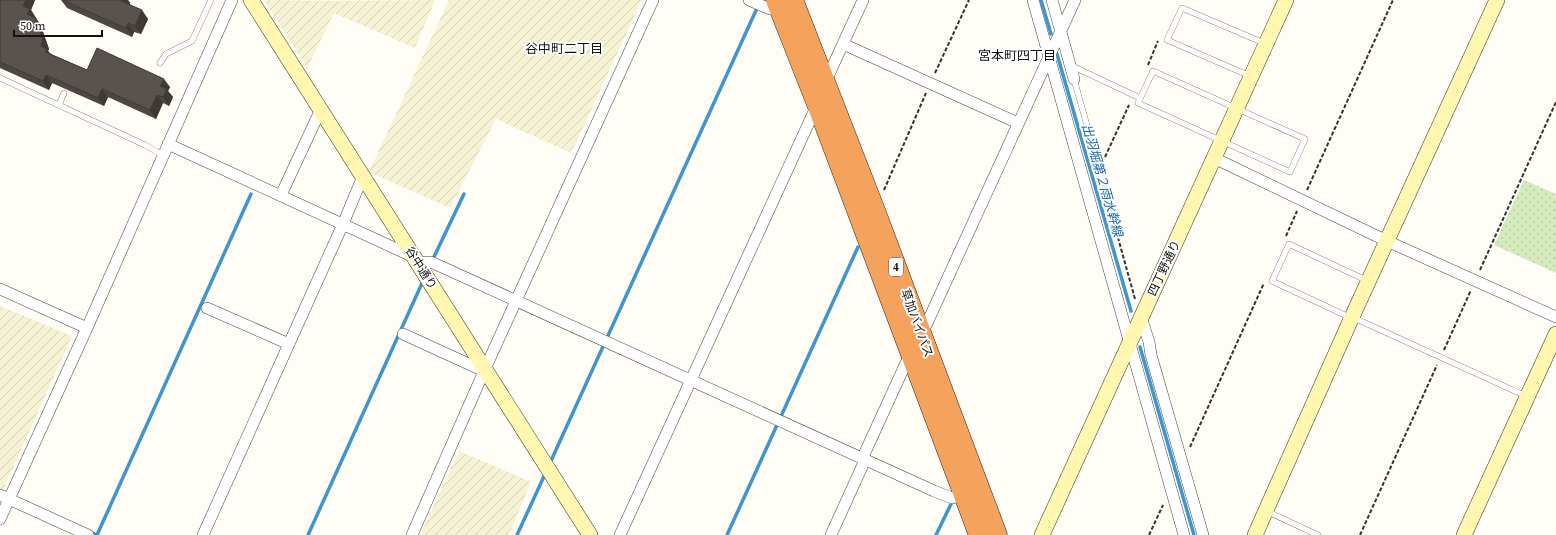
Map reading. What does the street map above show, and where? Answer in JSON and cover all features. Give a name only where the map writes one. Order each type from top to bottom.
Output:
[{"type":"highway","name":"草加バイパス","points":[[783,2],[825,82],[997,535]]},
{"type":"highway","name":"草加バイパス","points":[[783,2],[817,104],[979,535]]},
{"type":"street","points":[[0,519],[4,497],[87,328],[232,0]]},
{"type":"street","name":"谷中通り","points":[[251,0],[484,370],[590,535]]},
{"type":"street","points":[[412,535],[484,370],[653,0]]},
{"type":"street","points":[[749,0],[770,9],[783,2]]},
{"type":"street","points":[[620,535],[817,104],[825,82],[864,0]]},
{"type":"street","points":[[1033,0],[1184,535]]},
{"type":"street","points":[[1052,0],[1074,79]]},
{"type":"street","points":[[921,335],[1075,0]]},
{"type":"street","name":"四丁野通り","points":[[1042,535],[1286,0]]},
{"type":"street","points":[[1255,535],[1351,318],[1497,0]]},
{"type":"street","points":[[843,44],[1018,123]]},
{"type":"street","points":[[281,195],[320,109]]},
{"type":"street","points":[[168,144],[281,195],[416,260],[431,262],[864,460],[952,498],[963,494]]},
{"type":"street","points":[[1214,158],[1387,241],[1556,317]]},
{"type":"street","points":[[203,535],[343,224],[363,176]]},
{"type":"street","points":[[0,289],[87,328]]},
{"type":"street","points":[[207,308],[289,344]]},
{"type":"street","points":[[1141,318],[1203,535]]},
{"type":"street","points":[[403,334],[484,370]]},
{"type":"street","points":[[1465,535],[1556,334]]},
{"type":"street","points":[[831,535],[911,352]]},
{"type":"street","points":[[4,497],[88,535]]},
{"type":"lane","points":[[160,63],[166,54],[192,41],[211,0]]},
{"type":"lane","points":[[1251,77],[1167,40],[1182,8],[1266,44]]},
{"type":"lane","points":[[1071,66],[1140,98]]},
{"type":"lane","points":[[1153,71],[1305,139],[1290,172],[1138,103],[1140,98],[1153,71]]},
{"type":"lane","points":[[0,78],[145,145],[163,155]]},
{"type":"lane","points":[[1074,79],[1103,183]]},
{"type":"lane","points":[[59,105],[64,93]]},
{"type":"lane","points":[[1368,281],[1289,244],[1272,281],[1351,318],[1527,396]]},
{"type":"lane","points":[[1266,511],[1318,535]]},
{"type":"path","points":[[882,194],[930,83],[970,0]]},
{"type":"path","points":[[1285,238],[1393,0]]},
{"type":"path","points":[[1360,535],[1556,102]]},
{"type":"path","points":[[1103,183],[1141,318]]},
{"type":"path","points":[[1182,464],[1266,280]]},
{"type":"path","points":[[1150,535],[1171,490]]},
{"type":"shaded area","points":[[264,0],[435,0],[415,48],[334,13],[307,68]]},
{"type":"shaded area","points":[[449,0],[642,0],[571,153],[496,119],[450,208],[369,172]]},
{"type":"shaded area","points":[[0,306],[72,336],[2,492],[0,491]]},
{"type":"shaded area","points":[[459,451],[531,482],[509,535],[420,535]]},
{"type":"green space","points":[[1524,180],[1556,194],[1556,273],[1494,245]]},
{"type":"building","points":[[0,0],[26,0],[23,6],[30,9],[27,14],[35,18],[43,40],[41,46],[47,49],[45,52],[87,70],[97,48],[164,79],[160,86],[167,89],[163,97],[157,95],[150,110],[102,89],[98,98],[46,75],[43,81],[0,62]]},
{"type":"building","points":[[62,0],[121,0],[142,10],[135,26],[128,23],[126,28]]},
{"type":"waterway","name":"出羽堀第２雨水幹線","points":[[1041,0],[1051,34]]},
{"type":"waterway","points":[[550,463],[758,6]]},
{"type":"waterway","name":"出羽堀第２雨水幹線","points":[[1057,54],[1131,311]]},
{"type":"waterway","points":[[90,532],[97,535],[251,194]]},
{"type":"waterway","points":[[432,261],[464,194]]},
{"type":"waterway","points":[[727,535],[858,247]]},
{"type":"waterway","points":[[308,535],[423,281]]},
{"type":"waterway","name":"出羽堀第２雨水幹線","points":[[1140,347],[1194,535]]},
{"type":"waterway","points":[[517,535],[546,472]]},
{"type":"waterway","points":[[936,535],[951,504]]},
{"type":"district","name":"谷中町二丁目","points":[[564,48]]},
{"type":"district","name":"宮本町四丁目","points":[[1017,55]]}]
